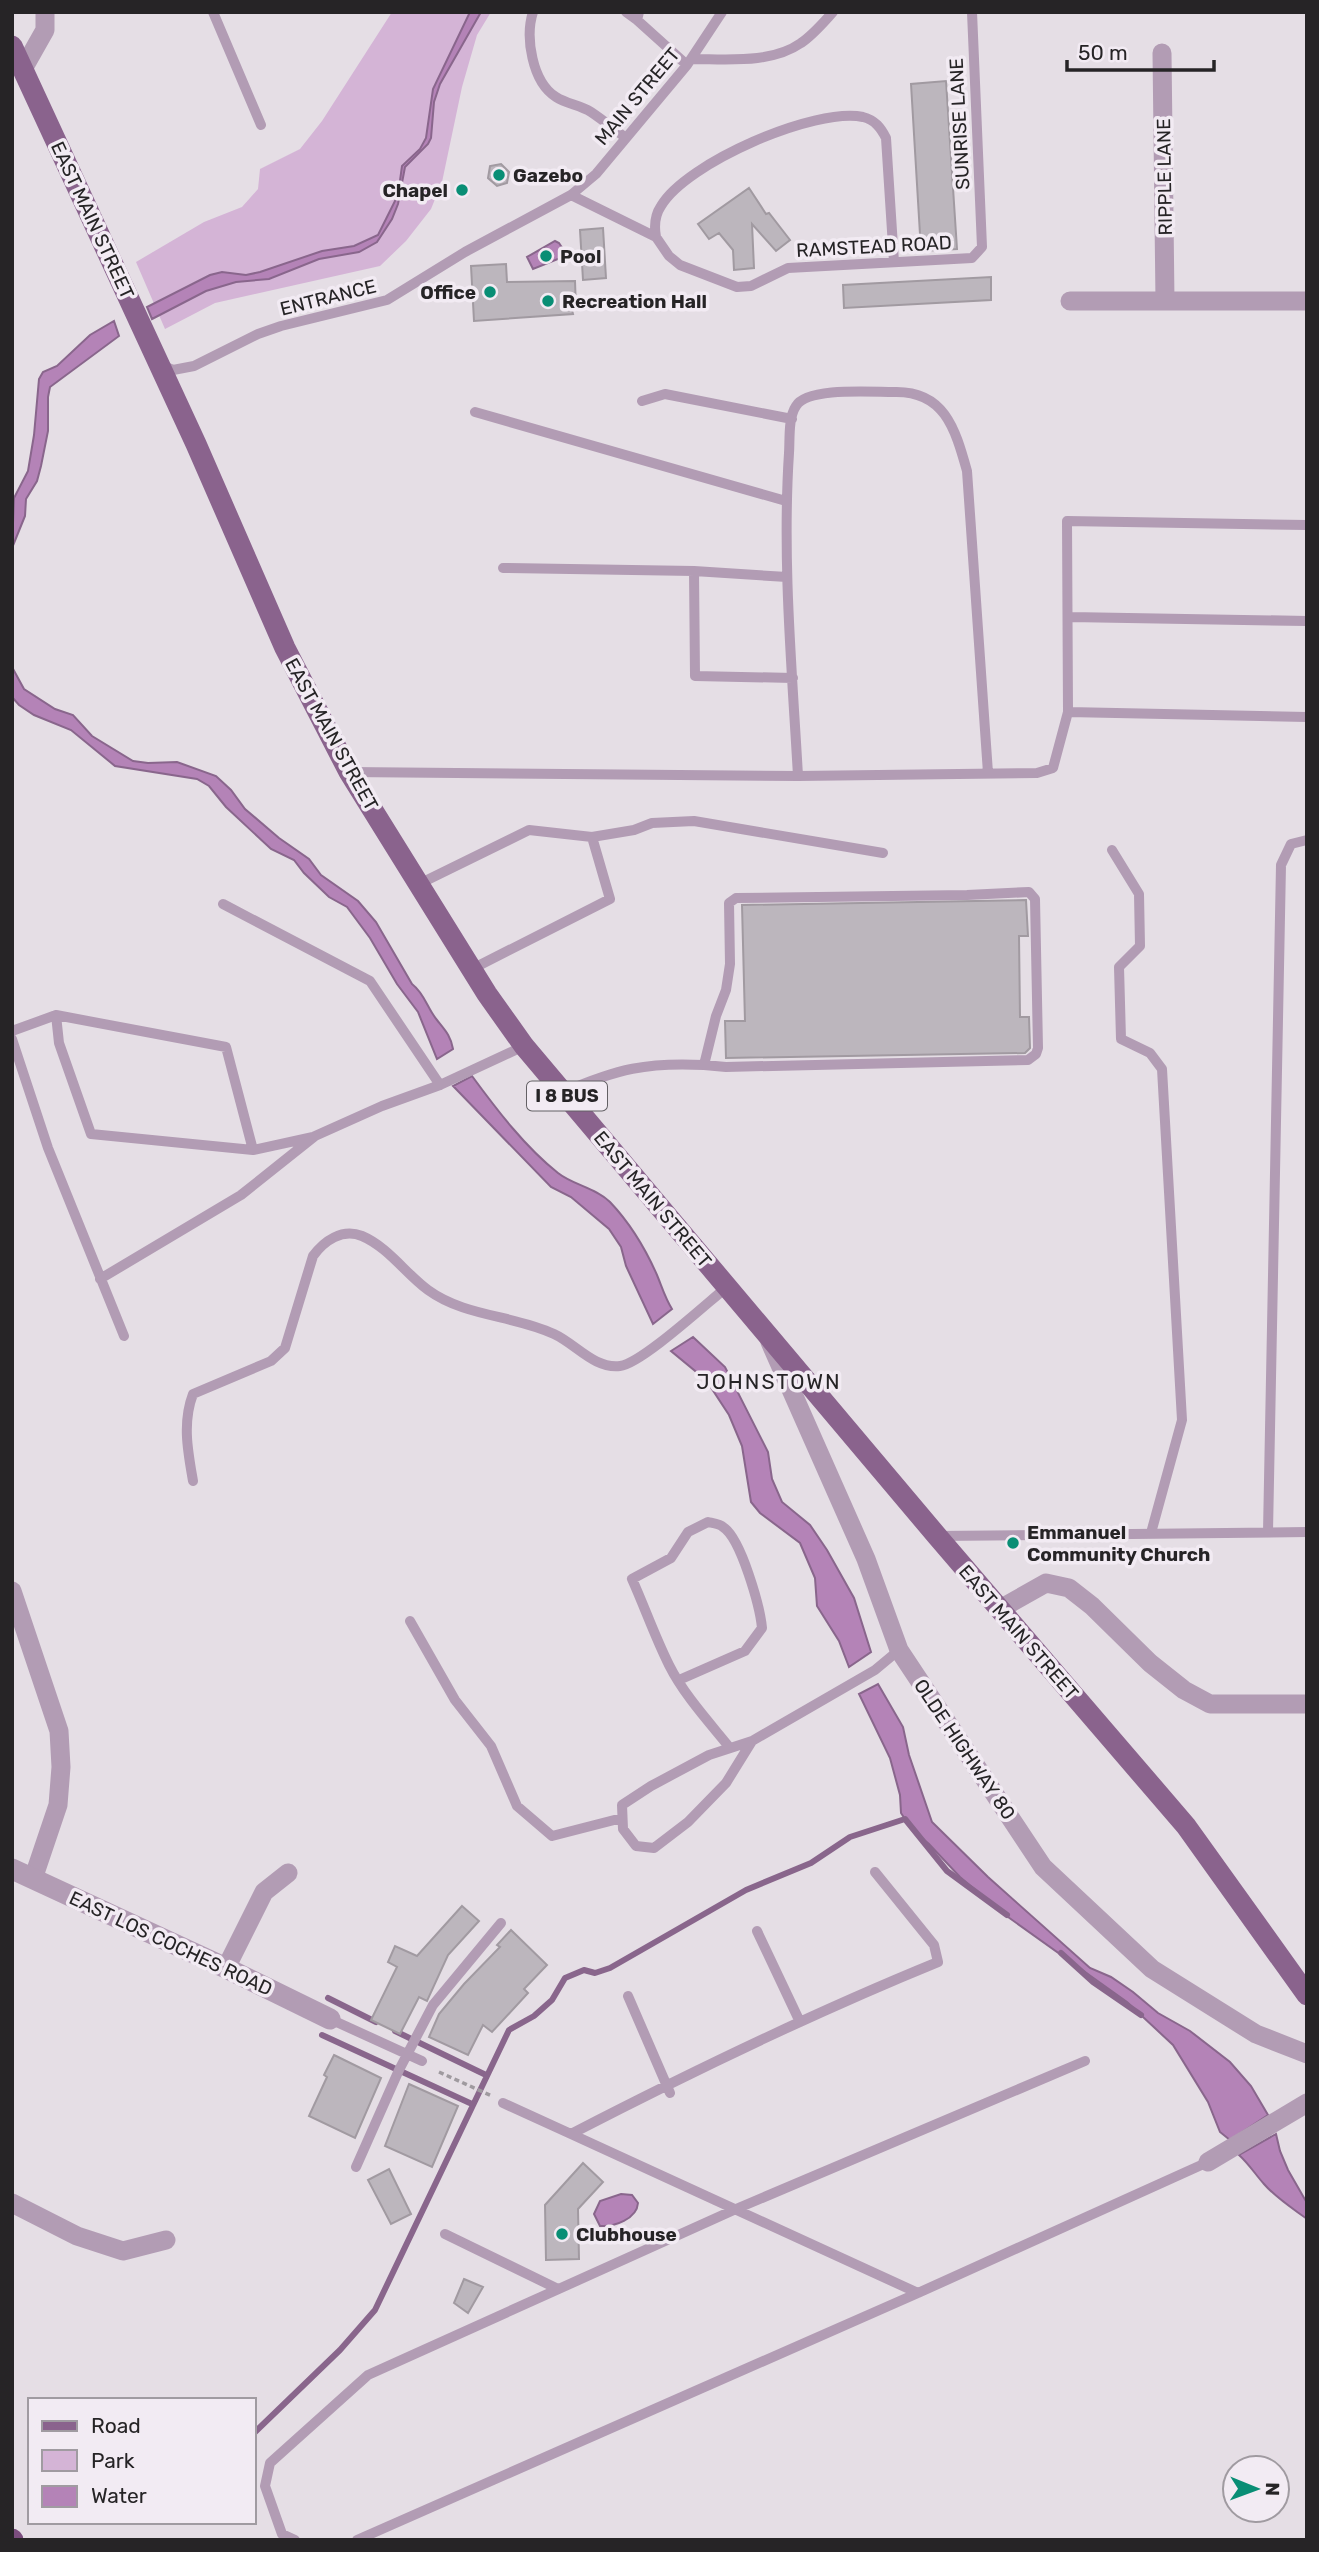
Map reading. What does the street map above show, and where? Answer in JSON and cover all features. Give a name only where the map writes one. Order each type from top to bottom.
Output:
[{"type":"main road","name":"EAST MAIN STREET","points":[[12,46],[160,364],[285,648],[349,772],[471,970],[524,1046],[937,1536],[1186,1826],[1307,1995]]},
{"type":"street","points":[[23,69],[45,21],[59,12]]},
{"type":"street","name":"RIPPLE LANE","points":[[1162,53],[1165,300]]},
{"type":"street","points":[[1070,301],[1307,301]]},
{"type":"street","name":"OLDE HIGHWAY 80","points":[[764,1329],[866,1559],[899,1650],[1043,1867],[1152,1969],[1256,2034],[1307,2054]]},
{"type":"street","points":[[1000,1609],[1046,1583],[1069,1588],[1092,1606],[1150,1663],[1184,1690],[1210,1704],[1307,1704]]},
{"type":"street","points":[[12,1591],[59,1731],[61,1749],[58,1805],[33,1879]]},
{"type":"street","name":"EAST LOS COCHES ROAD","points":[[12,1869],[330,2019]]},
{"type":"street","points":[[226,1968],[264,1892],[288,1873]]},
{"type":"street","points":[[1208,2162],[1299,2108]]},
{"type":"street","points":[[12,2203],[66,2231],[122,2251],[166,2240]]},
{"type":"lane","points":[[213,12],[261,125]]},
{"type":"lane","points":[[533,12],[529,32],[532,53],[540,78],[547,89],[554,96],[587,109],[626,138]]},
{"type":"lane","points":[[626,12],[638,16],[689,62],[737,60],[786,51],[800,44],[833,12]]},
{"type":"lane","name":"MAIN STREET","points":[[571,195],[596,174],[689,62],[722,12]]},
{"type":"lane","name":"SUNRISE LANE","points":[[972,12],[982,233]]},
{"type":"lane","points":[[656,237],[656,221],[662,203],[674,189],[703,168],[755,141],[782,131],[837,118],[865,117],[875,122],[886,138],[894,262]]},
{"type":"lane","name":"RAMSTEAD ROAD","points":[[571,195],[656,237],[669,257],[680,265],[737,287],[751,286],[788,268],[972,258],[982,247],[982,233]]},
{"type":"lane","name":"ENTRANCE","points":[[189,367],[281,326],[387,300],[465,252],[571,195]]},
{"type":"lane","points":[[160,364],[173,370],[189,367]]},
{"type":"lane","points":[[174,397],[174,377],[189,367]]},
{"type":"lane","points":[[798,776],[787,577],[786,501],[792,419],[796,405],[806,397],[824,393],[911,391],[932,400],[956,432],[967,471],[988,774]]},
{"type":"lane","points":[[642,401],[666,394],[792,419]]},
{"type":"lane","points":[[475,412],[786,501]]},
{"type":"lane","points":[[349,772],[798,776],[1037,773],[1053,768],[1068,712],[1070,617],[1067,521],[1307,525]]},
{"type":"lane","points":[[503,568],[694,571],[787,577]]},
{"type":"lane","points":[[694,571],[695,676],[793,677]]},
{"type":"lane","points":[[1070,617],[1307,621]]},
{"type":"lane","points":[[1068,712],[1307,717]]},
{"type":"lane","points":[[419,884],[529,830],[592,837],[634,830],[652,823],[694,821],[883,853]]},
{"type":"lane","points":[[471,970],[610,899],[592,837]]},
{"type":"lane","points":[[1268,1532],[1281,865],[1291,844],[1307,840]]},
{"type":"lane","points":[[1112,850],[1139,894],[1140,946],[1119,967],[1121,1039],[1150,1054],[1162,1069],[1165,1109],[1182,1420],[1152,1533]]},
{"type":"lane","points":[[564,1093],[604,1075],[638,1066],[753,1066],[1033,1058],[1038,1048],[1035,899],[1029,892],[736,898],[729,903],[730,964],[726,990],[716,1016],[705,1065]]},
{"type":"lane","points":[[223,904],[370,981],[440,1085]]},
{"type":"lane","points":[[56,1015],[60,1044],[91,1134],[253,1150],[315,1136],[382,1106],[440,1085],[524,1046]]},
{"type":"lane","points":[[12,1031],[56,1015],[226,1047],[253,1150]]},
{"type":"lane","points":[[12,1040],[48,1148],[124,1336]]},
{"type":"lane","points":[[100,1279],[242,1195],[315,1136]]},
{"type":"lane","points":[[193,1481],[186,1440],[188,1408],[194,1394],[271,1362],[285,1348],[313,1256],[321,1245],[340,1234],[361,1235],[395,1260],[428,1290],[441,1297],[488,1315],[531,1325],[554,1334],[596,1362],[618,1366],[625,1365],[654,1347],[727,1287]]},
{"type":"lane","points":[[679,1680],[745,1651],[762,1628],[761,1613],[738,1545],[724,1527],[708,1522],[688,1532],[671,1558],[632,1579],[670,1667],[703,1715],[730,1748]]},
{"type":"lane","points":[[937,1536],[1307,1532]]},
{"type":"lane","points":[[410,1621],[455,1700],[491,1746],[517,1806],[552,1836],[622,1818]]},
{"type":"lane","points":[[752,1741],[726,1783],[688,1822],[654,1848],[636,1846],[623,1829],[622,1805],[709,1755],[752,1741],[875,1670],[899,1650]]},
{"type":"lane","points":[[571,2134],[668,2089],[800,2022],[937,1962],[934,1945],[875,1872]]},
{"type":"lane","points":[[356,2168],[407,2054],[433,2005],[501,1923]]},
{"type":"lane","points":[[757,1931],[800,2022]]},
{"type":"lane","points":[[628,1996],[668,2089]]},
{"type":"lane","points":[[330,2019],[422,2061]]},
{"type":"lane","points":[[295,2540],[282,2534],[265,2486],[270,2463],[368,2375],[736,2209],[1085,2060]]},
{"type":"lane","points":[[499,2100],[918,2293]]},
{"type":"lane","points":[[357,2540],[1208,2162]]},
{"type":"lane","points":[[445,2234],[558,2289]]},
{"type":"path","points":[[439,2072],[499,2100]]},
{"type":"green space","points":[[392,12],[491,12],[477,35],[462,87],[442,182],[431,209],[406,241],[380,266],[215,303],[165,329],[136,262],[204,222],[242,207],[258,189],[260,169],[300,149],[322,121]]},
{"type":"water","points":[[470,12],[481,12],[440,84],[434,102],[431,138],[405,167],[398,204],[377,242],[359,252],[319,259],[269,279],[236,282],[206,291],[152,319],[147,307],[210,275],[222,272],[246,275],[260,272],[322,251],[354,246],[378,235],[398,195],[402,166],[420,149],[426,138],[433,89]]},
{"type":"water","name":"Pool","points":[[555,241],[565,252],[563,257],[533,269],[527,257]]},
{"type":"water","points":[[114,321],[119,336],[50,387],[48,431],[41,466],[37,481],[26,499],[25,516],[12,548],[14,498],[28,471],[39,379],[43,372],[57,366],[90,335]]},
{"type":"water","points":[[12,667],[24,689],[55,709],[73,715],[92,736],[133,761],[177,762],[216,776],[245,809],[309,859],[321,875],[358,901],[376,922],[412,984],[447,1033],[453,1049],[437,1059],[418,1012],[347,907],[329,897],[294,860],[271,849],[226,807],[209,786],[197,779],[115,766],[71,730],[34,715],[19,705],[12,697]]},
{"type":"water","points":[[472,1076],[534,1152],[564,1177],[604,1197],[617,1210],[648,1256],[672,1309],[653,1324],[626,1266],[621,1247],[609,1229],[571,1197],[551,1187],[453,1086]]},
{"type":"water","points":[[693,1337],[725,1367],[768,1452],[772,1479],[782,1502],[810,1525],[854,1598],[871,1652],[849,1667],[839,1641],[817,1606],[815,1578],[800,1543],[760,1513],[751,1502],[742,1446],[729,1415],[706,1380],[671,1351]]},
{"type":"water","points":[[878,1684],[903,1727],[909,1755],[932,1822],[988,1877],[1090,1968],[1111,1977],[1230,2062],[1251,2086],[1268,2115],[1230,2140],[1220,2132],[1208,2102],[1173,2045],[1127,2002],[1001,1912],[912,1830],[901,1813],[900,1795],[890,1758],[859,1694]]},
{"type":"water","points":[[1276,2134],[1288,2170],[1307,2203],[1307,2219],[1274,2194],[1239,2155]]},
{"type":"water","points":[[621,2194],[632,2195],[638,2203],[637,2209],[629,2218],[612,2225],[600,2226],[594,2214],[600,2201]]},
{"type":"building","points":[[946,81],[957,249],[921,251],[911,84]]},
{"type":"building","name":"Gazebo","points":[[501,164],[509,172],[507,183],[497,186],[488,178],[490,166]]},
{"type":"building","points":[[749,188],[766,214],[769,213],[790,240],[776,251],[752,224],[754,268],[734,270],[733,250],[719,233],[709,239],[698,224]]},
{"type":"building","points":[[603,228],[606,278],[583,280],[580,230]]},
{"type":"building","points":[[506,264],[507,282],[575,281],[576,309],[572,310],[573,314],[474,321],[471,266]]},
{"type":"building","points":[[991,277],[991,300],[844,308],[843,285]]},
{"type":"building","points":[[1026,900],[1028,936],[1019,936],[1020,1017],[1029,1017],[1030,1048],[1025,1053],[726,1058],[725,1021],[745,1021],[742,905]]},
{"type":"building","points":[[462,1906],[479,1921],[448,1955],[427,2001],[419,1997],[400,2034],[371,2020],[397,1967],[388,1962],[395,1946],[417,1956]]},
{"type":"building","points":[[511,1930],[547,1965],[524,1989],[528,1993],[492,2032],[483,2025],[468,2055],[429,2037],[439,2014],[500,1947],[497,1945]]},
{"type":"building","points":[[334,2055],[381,2078],[355,2138],[309,2116]]},
{"type":"building","points":[[409,2084],[458,2106],[432,2167],[385,2146]]},
{"type":"building","name":"Clubhouse","points":[[583,2163],[603,2182],[578,2209],[579,2259],[546,2260],[545,2205]]},
{"type":"building","points":[[389,2169],[411,2214],[391,2224],[368,2180]]},
{"type":"building","points":[[464,2279],[483,2287],[468,2313],[454,2303]]},
{"type":"waterway","points":[[256,2431],[340,2350],[375,2310],[509,2030],[534,2016],[552,2000],[565,1978],[584,1970],[595,1973],[610,1968],[746,1890],[811,1863],[850,1837],[905,1819],[947,1871],[1007,1915]]},
{"type":"waterway","points":[[1061,1953],[1093,1982],[1141,2015]]},
{"type":"waterway","points":[[328,1998],[376,2022]]},
{"type":"waterway","points":[[395,2031],[486,2075]]},
{"type":"waterway","points":[[322,2035],[472,2104]]},
{"type":"place","name":"Gazebo","points":[[499,175]]},
{"type":"place","name":"Chapel","points":[[462,190]]},
{"type":"place","name":"Pool","points":[[546,256]]},
{"type":"place","name":"Office","points":[[490,292]]},
{"type":"place","name":"Recreation Hall","points":[[548,301]]},
{"type":"place","name":"Emmanuel Community Church","points":[[1013,1543]]},
{"type":"place","name":"Clubhouse","points":[[562,2234]]},
{"type":"district","name":"JOHNSTOWN","points":[[769,1382]]}]
